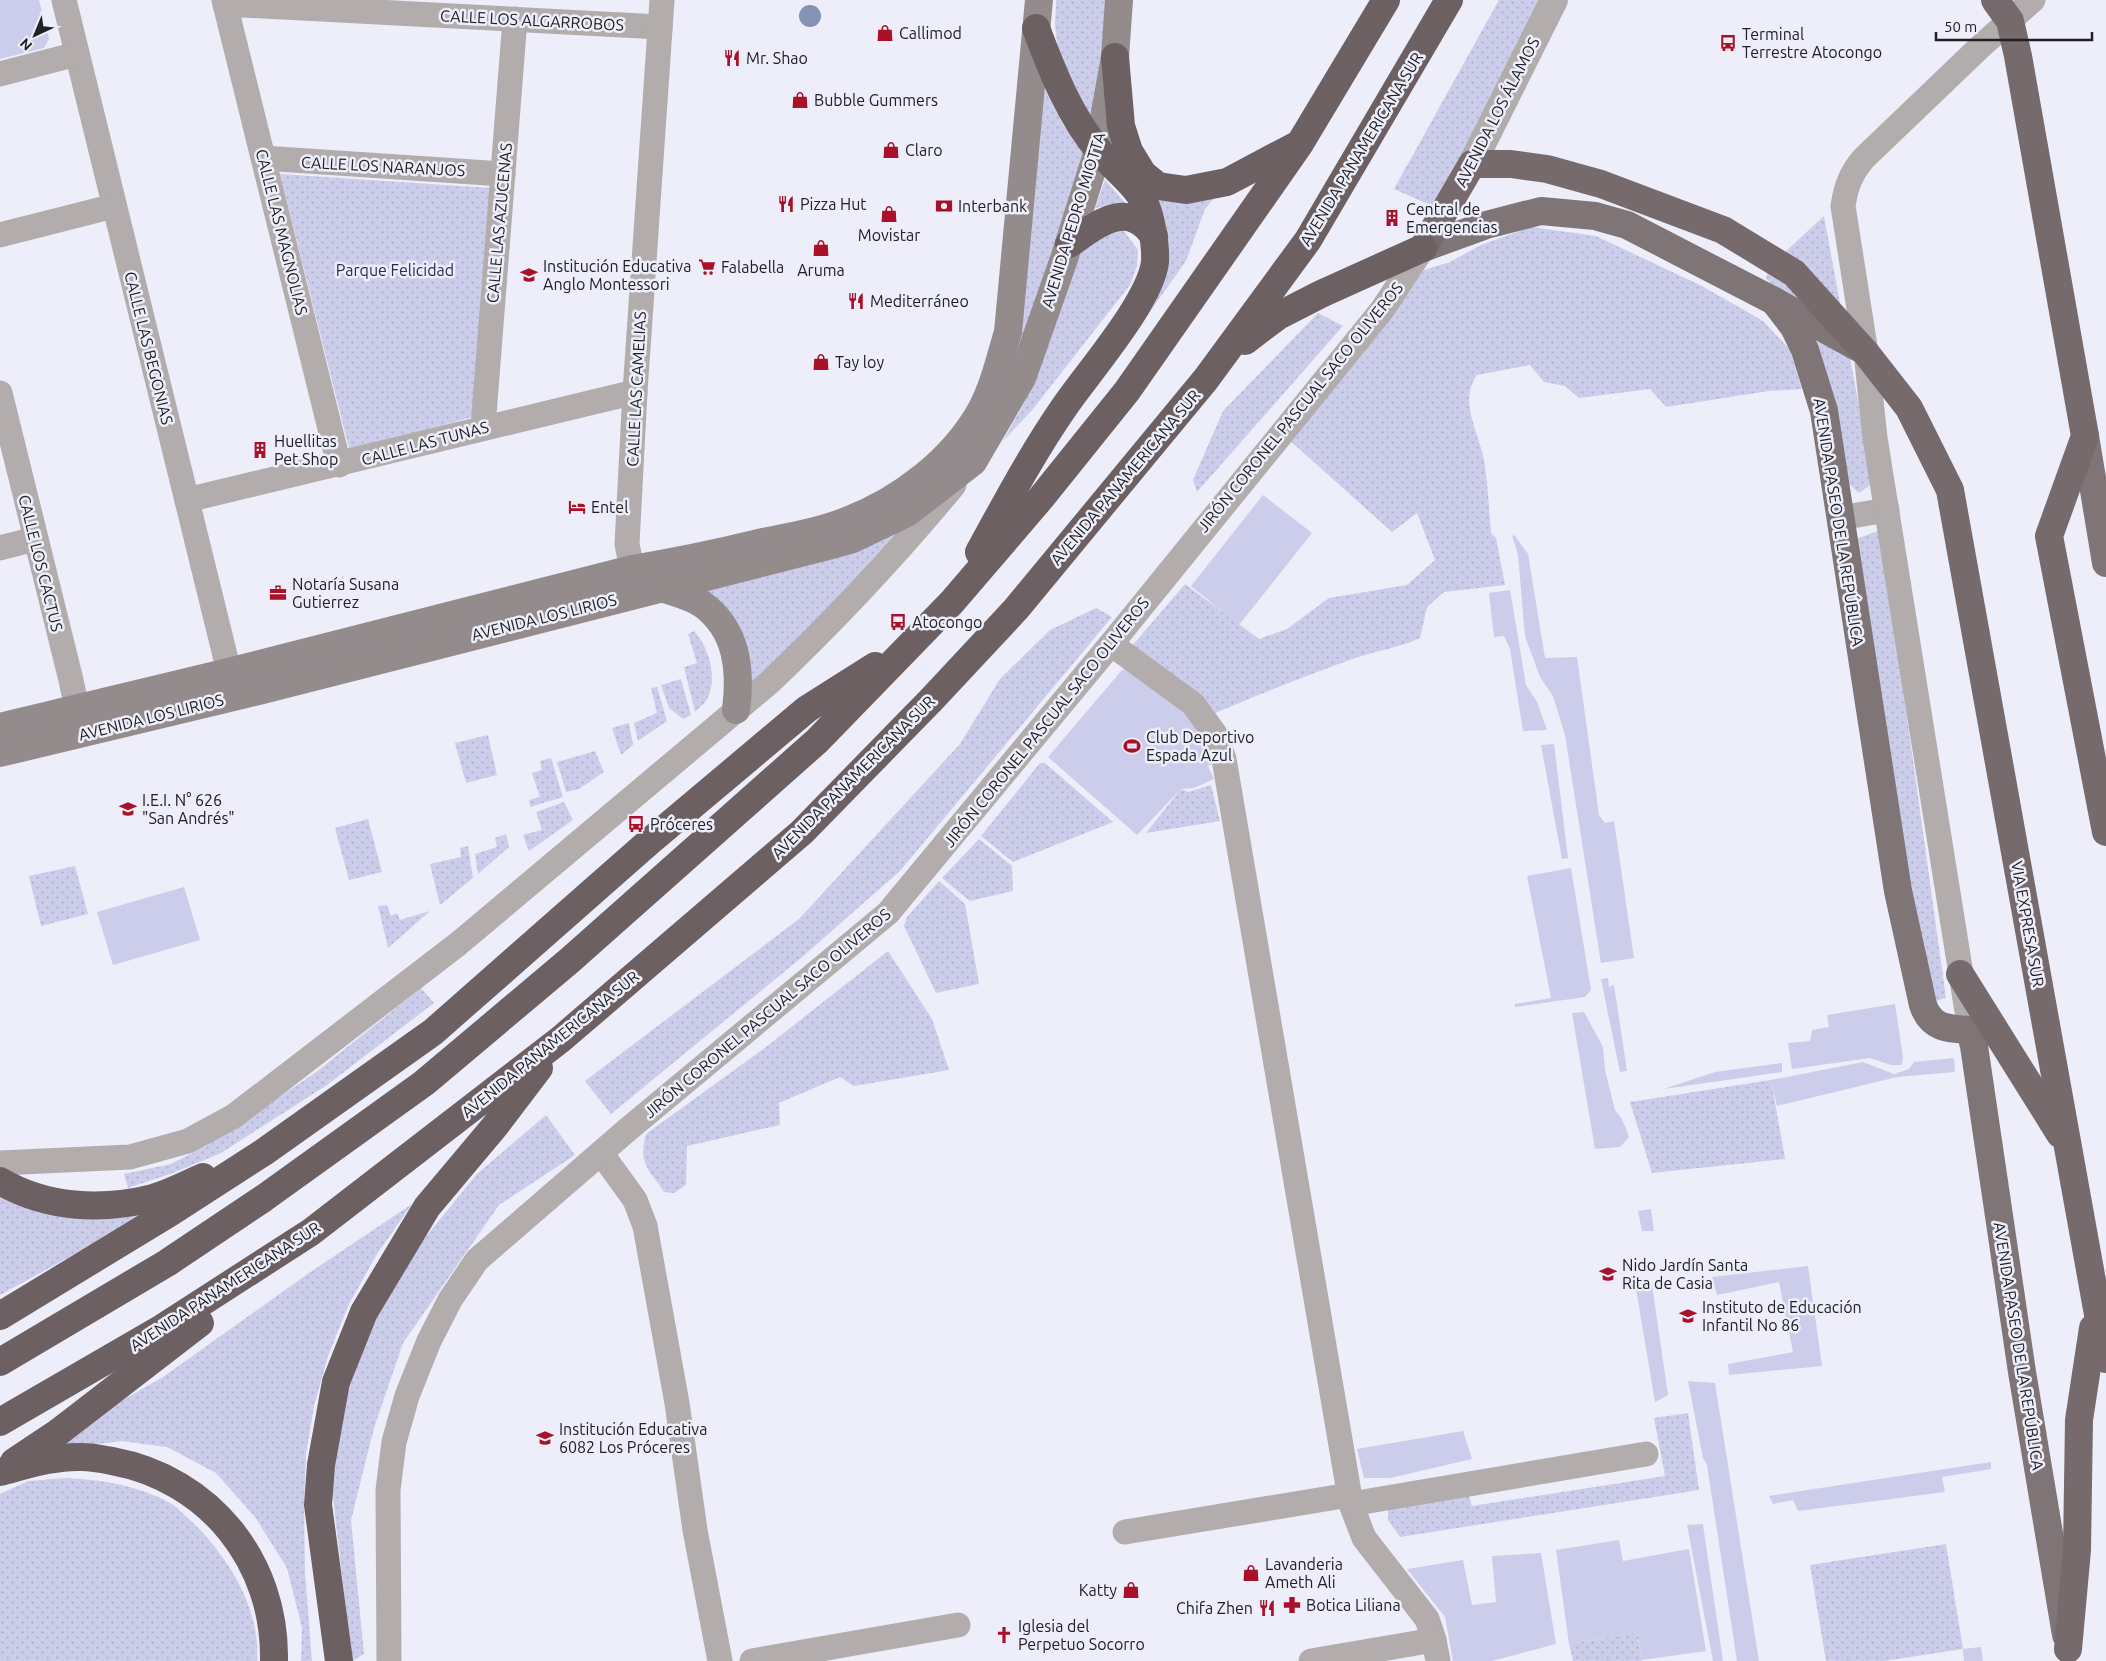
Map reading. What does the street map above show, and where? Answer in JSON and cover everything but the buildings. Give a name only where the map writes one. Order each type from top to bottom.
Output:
[{"type":"highway","points":[[0,1362],[167,1263],[272,1192],[424,1083],[569,962],[816,741],[952,602],[1041,498],[1127,391],[1299,145],[1386,0]]},
{"type":"highway","name":"AVENIDA PANAMERICANA SUR","points":[[0,1422],[162,1328],[311,1232],[561,1039],[802,832],[925,706],[1016,609],[1223,356],[1308,240],[1449,0]]},
{"type":"highway","points":[[2003,10],[2084,436],[2049,536],[2106,832]]},
{"type":"highway","points":[[952,602],[1028,466],[1064,407],[1113,341],[1145,291],[1155,263],[1154,236],[1143,200],[1098,151],[1055,81],[1036,28]]},
{"type":"highway","points":[[1114,57],[1121,126],[1129,151],[1143,174],[1158,186],[1186,190],[1227,182],[1299,145]]},
{"type":"highway","name":"AVENIDA LOS ÁLAMOS","points":[[1424,248],[1472,164]]},
{"type":"highway","name":"AVENIDA PASEO DE LA REPÚBLICA","points":[[1472,164],[1510,164],[1547,169],[1610,187],[1723,230],[1794,273],[1866,352],[1908,408],[1950,490]]},
{"type":"highway","points":[[1069,244],[1105,219],[1119,216],[1133,219],[1148,228],[1154,236]]},
{"type":"highway","points":[[1223,356],[1278,316],[1321,294],[1424,248]]},
{"type":"highway","name":"VIA EXPRESA SUR","points":[[1950,490],[2106,1358]]},
{"type":"highway","points":[[0,1316],[172,1212],[264,1152],[434,1032],[650,841],[807,709],[916,639]]},
{"type":"highway","points":[[1960,974],[2067,1145]]},
{"type":"highway","points":[[339,1661],[318,1505],[322,1465],[336,1382],[364,1312],[427,1207],[495,1126],[561,1039]]},
{"type":"highway","points":[[0,1181],[33,1197],[55,1203],[108,1205],[153,1198],[264,1152]]},
{"type":"highway","points":[[0,1472],[56,1434],[180,1338],[311,1232]]},
{"type":"highway","points":[[2069,1655],[2077,1550],[2079,1420],[2096,1306]]},
{"type":"highway","points":[[0,1472],[56,1458],[90,1457],[131,1465],[162,1476],[192,1494],[220,1517],[243,1546],[259,1577],[270,1608],[274,1661]]},
{"type":"main road","points":[[1036,28],[1038,0]]},
{"type":"main road","name":"AVENIDA PEDRO MIOTTA","points":[[1022,378],[1069,244],[1098,151],[1114,57],[1119,0]]},
{"type":"main road","name":"AVENIDA LOS LIRIOS","points":[[232,684],[632,569],[684,560],[848,521],[894,497],[933,469],[956,444],[981,410],[994,378],[1008,332],[1036,28]]},
{"type":"main road","name":"AVENIDA PASEO DE LA REPÚBLICA","points":[[1424,248],[1486,225],[1541,211],[1595,216],[1627,225],[1774,301],[1794,327],[1805,350],[1824,411],[1898,891],[1923,1005],[1927,1016],[1936,1025],[1945,1029],[1970,1030],[1974,1046],[2025,1391],[2069,1655]]},
{"type":"main road","points":[[1774,301],[1866,352]]},
{"type":"main road","name":"AVENIDA LOS LIRIOS","points":[[0,752],[79,722],[232,684],[662,588],[853,539],[917,506],[973,462],[1022,378]]},
{"type":"main road","points":[[2084,436],[2106,563]]},
{"type":"main road","points":[[662,588],[702,605],[728,635],[737,660],[740,681],[736,710]]},
{"type":"main road","name":"AVENIDA LOS LIRIOS","points":[[0,727],[79,722]]},
{"type":"street","name":"CALLE LAS BEGONIAS","points":[[64,0],[232,684]]},
{"type":"street","name":"CALLE LAS CAMELIAS","points":[[632,569],[627,544],[635,392],[662,0]]},
{"type":"street","name":"AVENIDA LOS ÁLAMOS","points":[[1472,164],[1554,0]]},
{"type":"street","points":[[2003,10],[2033,0]]},
{"type":"street","name":"CALLE LOS ALGARROBOS","points":[[224,2],[660,27]]},
{"type":"street","name":"CALLE LAS MAGNOLIAS","points":[[224,2],[339,465]]},
{"type":"street","name":"AVENIDA PASEO DE LA REPÚBLICA","points":[[1970,1030],[1875,438],[1866,352],[1843,206],[1846,188],[1852,173],[1864,158],[1980,46],[2003,10]]},
{"type":"street","name":"CALLE LAS AZUCENAS","points":[[483,428],[515,19]]},
{"type":"street","points":[[0,74],[77,54]]},
{"type":"street","name":"CALLE LOS NARANJOS","points":[[263,158],[503,174]]},
{"type":"street","points":[[0,235],[114,206]]},
{"type":"street","name":"JIRÓN CORONEL PASCUAL SACO OLIVEROS","points":[[389,1661],[388,1490],[394,1442],[407,1396],[429,1341],[450,1300],[477,1260],[601,1153],[888,913],[1111,644],[1382,310],[1424,248]]},
{"type":"street","name":"CALLE LOS CACTUS","points":[[0,392],[79,722]]},
{"type":"street","name":"CALLE LAS TUNAS","points":[[187,500],[339,465],[635,392]]},
{"type":"street","points":[[0,1163],[130,1156],[188,1141],[234,1116],[458,944],[736,710],[803,651],[916,532],[973,462]]},
{"type":"street","points":[[1840,518],[1887,510]]},
{"type":"street","points":[[0,548],[35,539]]},
{"type":"street","points":[[1111,644],[1193,704],[1215,734],[1224,759],[1350,1499],[1364,1538],[1427,1620],[1436,1651],[1310,1661]]},
{"type":"street","points":[[601,1153],[635,1200],[645,1226],[720,1661]]},
{"type":"street","points":[[1125,1532],[1646,1454]]},
{"type":"street","points":[[752,1661],[958,1625]]},
{"type":"green space","points":[[0,0],[39,0],[49,39],[44,48],[0,59]]},
{"type":"green space","points":[[1056,0],[1111,0],[1096,113],[1090,115],[1060,64],[1055,25]]},
{"type":"green space","points":[[1499,0],[1543,0],[1437,208],[1394,189]]},
{"type":"green space","points":[[1041,82],[1062,123],[1085,153],[1029,321],[1013,360]]},
{"type":"green space","name":"Parque Felicidad","points":[[280,174],[490,188],[472,417],[350,452]]},
{"type":"green space","points":[[1105,180],[1129,207],[1113,205],[1095,208]]},
{"type":"green space","points":[[1220,191],[1205,209],[1186,261],[1144,320],[1160,284],[1167,257],[1165,230],[1150,194]]},
{"type":"green space","points":[[1824,216],[1873,483],[1859,493],[1849,484],[1794,310],[1766,278],[1770,266]]},
{"type":"green space","points":[[1531,227],[1596,236],[1702,286],[1763,321],[1790,350],[1802,389],[1769,391],[1666,407],[1650,389],[1579,398],[1565,386],[1544,382],[1530,365],[1477,375],[1469,395],[1470,406],[1484,460],[1491,533],[1496,538],[1505,585],[1444,592],[1427,607],[1420,638],[1339,664],[1211,715],[1132,646],[1185,584],[1259,639],[1287,629],[1329,598],[1407,585],[1435,560],[1417,513],[1392,532],[1288,439],[1424,270],[1450,262],[1481,245]]},
{"type":"green space","points":[[1114,229],[1124,231],[1138,250],[1137,266],[1130,285],[1033,409],[1003,441],[1024,403],[1084,242]]},
{"type":"green space","points":[[1318,313],[1343,326],[1197,492],[1193,480],[1223,411]]},
{"type":"green space","points":[[1263,495],[1312,533],[1239,625],[1191,586]]},
{"type":"green space","points":[[903,528],[823,619],[753,681],[747,677],[704,589]]},
{"type":"green space","points":[[1881,530],[1946,998],[1929,1003],[1850,541]]},
{"type":"green space","points":[[1512,535],[1515,536],[1528,554],[1545,658],[1577,657],[1599,815],[1605,823],[1614,821],[1634,958],[1601,963],[1565,735],[1553,696],[1540,677],[1525,636],[1518,555]]},
{"type":"green space","points":[[1510,590],[1526,685],[1537,702],[1547,730],[1523,731],[1510,649],[1504,636],[1494,637],[1489,593]]},
{"type":"green space","points":[[1096,608],[1112,617],[900,871],[801,958],[611,1114],[585,1081],[799,919],[960,744],[1000,679],[1050,630]]},
{"type":"green space","points":[[694,631],[708,655],[712,674],[710,693],[705,702],[695,712],[684,667],[697,663],[688,634]]},
{"type":"green space","name":"Club Deportivo Espada Azul","points":[[1127,669],[1188,715],[1204,736],[1215,763],[1208,766],[1214,779],[1194,788],[1181,789],[1137,835],[1048,757],[1122,670]]},
{"type":"green space","points":[[681,679],[691,715],[683,719],[669,708],[661,685]]},
{"type":"green space","points":[[657,687],[667,721],[638,741],[634,723],[657,713],[651,688]]},
{"type":"green space","points":[[629,723],[633,745],[621,755],[612,728]]},
{"type":"green space","points":[[488,735],[497,775],[466,783],[455,743]]},
{"type":"green space","points":[[1554,744],[1568,858],[1562,859],[1541,745]]},
{"type":"green space","points":[[595,751],[604,772],[579,789],[566,792],[557,762]]},
{"type":"green space","points":[[551,758],[563,797],[530,807],[529,800],[540,797],[532,773],[542,770],[540,761]]},
{"type":"green space","points":[[1040,763],[1045,763],[1113,822],[1013,862],[981,836]]},
{"type":"green space","points":[[1211,785],[1220,821],[1146,833],[1181,789],[1188,792]]},
{"type":"green space","points":[[564,802],[573,820],[529,851],[523,835],[542,830],[536,812]]},
{"type":"green space","points":[[368,819],[382,872],[349,880],[335,828]]},
{"type":"green space","points":[[506,834],[509,847],[478,874],[475,854],[497,847],[495,838]]},
{"type":"green space","points":[[979,839],[1012,866],[1013,891],[970,901],[942,878]]},
{"type":"green space","points":[[468,846],[473,878],[440,905],[430,864],[461,857],[460,848]]},
{"type":"green space","points":[[75,866],[88,914],[41,926],[29,876]]},
{"type":"green space","points":[[1571,868],[1591,990],[1585,997],[1515,1007],[1515,1004],[1551,998],[1527,876]]},
{"type":"green space","points":[[939,881],[965,904],[979,984],[936,993],[904,926],[907,917]]},
{"type":"green space","points":[[184,887],[200,940],[113,965],[97,912]]},
{"type":"green space","points":[[387,905],[391,916],[397,913],[400,920],[430,911],[388,948],[378,906]]},
{"type":"green space","points":[[888,951],[932,1019],[949,1070],[854,1086],[840,1077],[779,1103],[780,1125],[687,1146],[686,1185],[674,1193],[664,1192],[649,1171],[644,1159],[643,1152],[646,1134],[766,1047]]},
{"type":"green space","points":[[1608,978],[1609,987],[1614,985],[1627,1071],[1620,1072],[1601,979]]},
{"type":"green space","points":[[421,988],[434,1003],[327,1085],[221,1153],[173,1173],[128,1188],[124,1174],[171,1164],[206,1146],[315,1073]]},
{"type":"green space","points":[[1895,1004],[1903,1057],[1902,1065],[1891,1065],[1870,1058],[1792,1069],[1788,1043],[1810,1041],[1812,1030],[1829,1027],[1827,1015]]},
{"type":"green space","points":[[1584,1012],[1603,1047],[1605,1070],[1615,1110],[1622,1119],[1629,1137],[1620,1147],[1595,1149],[1572,1013]]},
{"type":"green space","points":[[1954,1058],[1955,1072],[1897,1077],[1777,1106],[1771,1080],[1863,1062],[1894,1074],[1909,1069],[1914,1062]]},
{"type":"green space","points":[[1782,1063],[1782,1072],[1664,1089],[1715,1072]]},
{"type":"green space","points":[[1771,1080],[1785,1159],[1652,1173],[1630,1102]]},
{"type":"green space","points":[[546,1115],[575,1155],[499,1205],[403,1343],[374,1428],[351,1520],[364,1654],[352,1661],[331,1480],[350,1385],[377,1317],[419,1245],[477,1174]]},
{"type":"green space","points":[[0,1185],[171,1201],[0,1295]]},
{"type":"green space","points":[[412,1204],[377,1254],[349,1304],[328,1356],[314,1406],[306,1454],[304,1506],[305,1572],[312,1661],[301,1661],[302,1628],[287,1568],[255,1517],[216,1473],[167,1447],[121,1441],[48,1451],[88,1420],[163,1377],[309,1273]]},
{"type":"green space","points":[[1651,1209],[1654,1231],[1642,1231],[1638,1211]]},
{"type":"green space","points":[[1808,1266],[1822,1366],[1729,1375],[1728,1364],[1793,1352],[1779,1282],[1717,1295],[1712,1277]]},
{"type":"green space","points":[[1635,1283],[1652,1285],[1668,1395],[1655,1402]]},
{"type":"green space","points":[[1688,1381],[1715,1383],[1759,1661],[1737,1661],[1707,1465],[1703,1458]]},
{"type":"green space","points":[[1688,1413],[1699,1490],[1400,1537],[1388,1520],[1388,1507],[1468,1492],[1472,1506],[1665,1476],[1654,1418]]},
{"type":"green space","points":[[1463,1431],[1472,1459],[1390,1478],[1364,1478],[1357,1449]]},
{"type":"green space","points":[[1991,1462],[1991,1469],[1942,1477],[1945,1492],[1798,1511],[1793,1500],[1773,1504],[1769,1496]]},
{"type":"green space","points":[[66,1478],[120,1484],[145,1492],[170,1503],[190,1520],[217,1549],[239,1584],[253,1622],[257,1641],[257,1661],[0,1661],[0,1494],[28,1481]]},
{"type":"green space","points":[[1703,1524],[1723,1661],[1713,1661],[1687,1525]]},
{"type":"green space","points":[[1619,1540],[1623,1561],[1689,1549],[1706,1651],[1642,1660],[1637,1632],[1569,1644],[1556,1550]]},
{"type":"green space","points":[[1946,1544],[1963,1649],[1884,1661],[1826,1661],[1810,1565]]},
{"type":"green space","points":[[1541,1553],[1556,1644],[1492,1661],[1453,1661],[1445,1617],[1407,1569],[1463,1560],[1472,1605],[1496,1602],[1492,1556]]},
{"type":"green space","points":[[1637,1632],[1642,1661],[1573,1661],[1569,1644]]},
{"type":"green space","points":[[1981,1647],[1983,1661],[1964,1661],[1963,1649]]},
{"type":"shaded area","points":[[810,5],[818,8],[821,16],[818,24],[810,27],[802,24],[799,16],[802,8]]},
{"type":"place","name":"Callimod","points":[[885,33]]},
{"type":"place","name":"Terminal Terrestre Atocongo","points":[[1728,43]]},
{"type":"place","name":"Mr. Shao","points":[[732,58]]},
{"type":"place","name":"Bubble Gummers","points":[[800,100]]},
{"type":"place","name":"Claro","points":[[891,150]]},
{"type":"place","name":"Pizza Hut","points":[[786,204]]},
{"type":"place","name":"Interbank","points":[[944,206]]},
{"type":"place","name":"Movistar","points":[[889,214]]},
{"type":"place","name":"Central de Emergencias","points":[[1392,218]]},
{"type":"place","name":"Aruma","points":[[821,248]]},
{"type":"place","name":"Falabella","points":[[707,267]]},
{"type":"place","name":"Institución Educativa Anglo Montessori","points":[[529,275]]},
{"type":"place","name":"Mediterráneo","points":[[856,301]]},
{"type":"place","name":"Tay loy","points":[[821,362]]},
{"type":"place","name":"Huellitas Pet Shop","points":[[260,450]]},
{"type":"place","name":"Entel","points":[[577,507]]},
{"type":"place","name":"Notaría Susana Gutierrez","points":[[278,593]]},
{"type":"place","name":"Atocongo","points":[[898,622]]},
{"type":"place","name":"Club Deportivo Espada Azul","points":[[1132,746]]},
{"type":"place","name":"I.E.I. N° 626 \"San Andrés\"","points":[[128,809]]},
{"type":"place","name":"Próceres","points":[[636,824]]},
{"type":"place","name":"Nido Jardín Santa Rita de Casia","points":[[1608,1274]]},
{"type":"place","name":"Instituto de Educación Infantil No 86","points":[[1688,1316]]},
{"type":"place","name":"Institución Educativa 6082 Los Próceres","points":[[545,1438]]},
{"type":"place","name":"Lavanderia Ameth Ali","points":[[1251,1573]]},
{"type":"place","name":"Katty","points":[[1131,1590]]},
{"type":"place","name":"Botica Liliana","points":[[1292,1605]]},
{"type":"place","name":"Chifa Zhen","points":[[1267,1608]]},
{"type":"place","name":"Iglesia del Perpetuo Socorro","points":[[1004,1635]]}]
